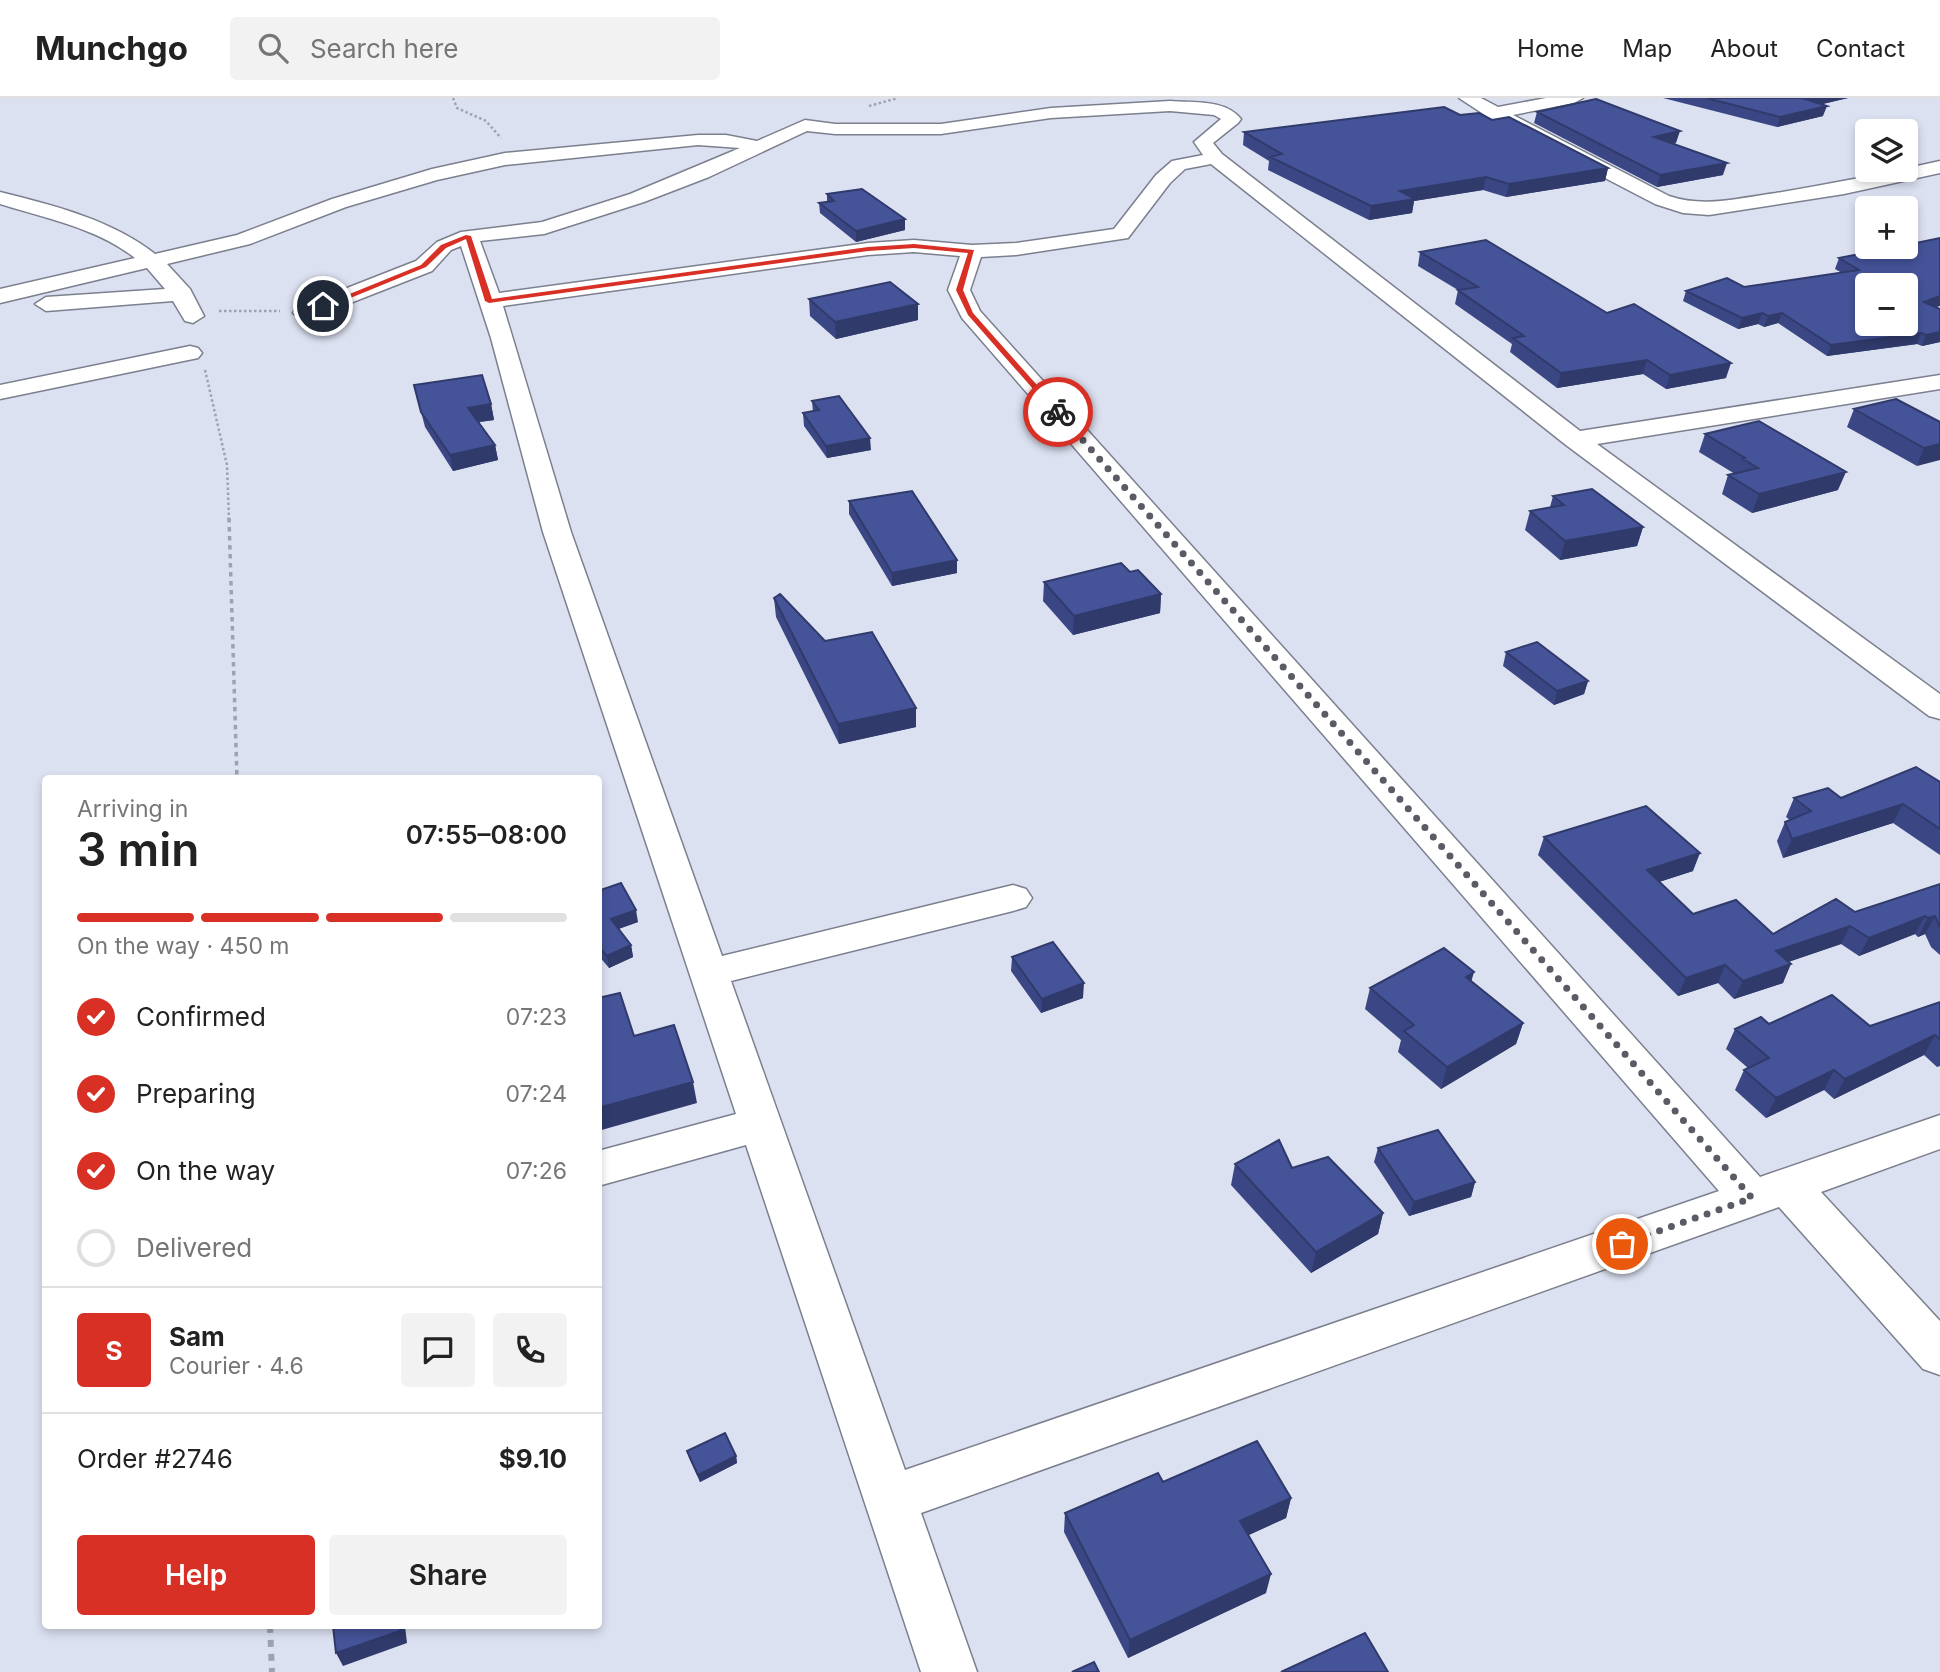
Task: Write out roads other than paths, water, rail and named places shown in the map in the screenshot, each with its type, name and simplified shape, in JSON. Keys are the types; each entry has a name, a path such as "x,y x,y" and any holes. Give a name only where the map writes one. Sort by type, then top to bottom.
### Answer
{"street":[{"path":"1468,98 1682,207 1709,209 1844,188 1940,167"},
{"path":"1494,113 1574,98"},
{"path":"304,313 424,266 444,246 468,236 544,228 664,188 805,125 835,129 941,129 1051,113 1212,104 1232,119 1203,142 1215,158 1575,440 1940,709"},
{"path":"0,296 243,240 339,203 432,175 505,159 698,140 726,140 756,146"},
{"path":"489,301 868,249 914,246 972,251 1016,249 1121,234 1163,179 1179,165 1215,158"},
{"path":"0,198 94,227 155,260 183,294 193,316"},
{"path":"468,236 503,338 557,532 892,1499 949,1672"},
{"path":"972,251 959,290 970,313 1770,1191 1940,1354"},
{"path":"0,307 183,294"},
{"path":"0,392 190,353"},
{"path":"1575,440 1940,382"},
{"path":"1912,388 1940,404"},
{"path":"710,973 1013,898"},
{"path":"602,1168 762,1124"},
{"path":"892,1499 1940,1132"}]}
